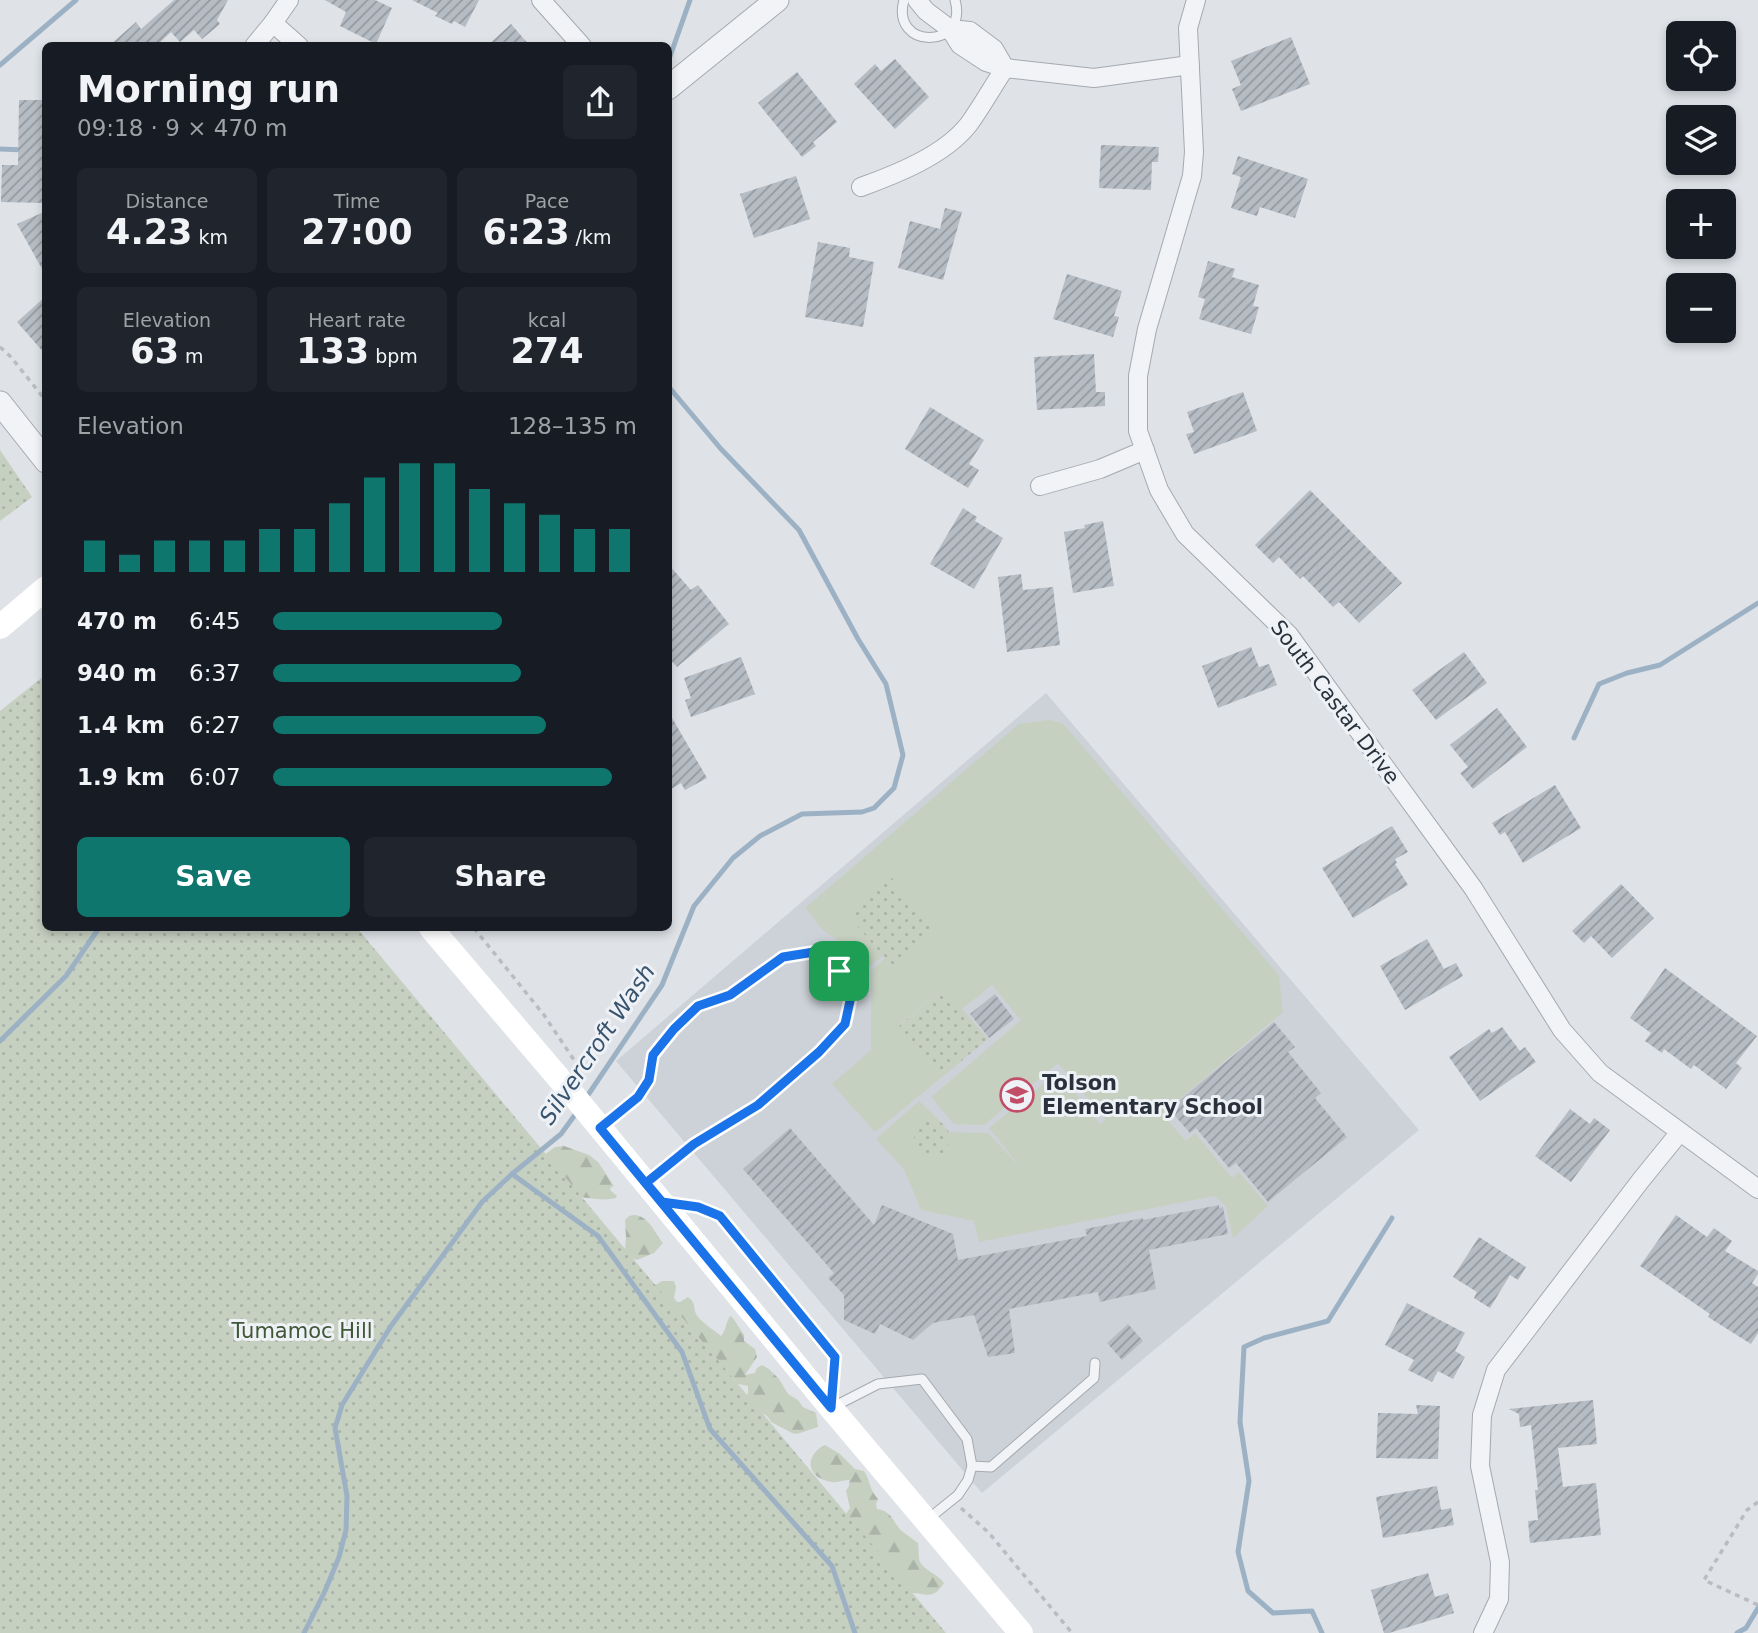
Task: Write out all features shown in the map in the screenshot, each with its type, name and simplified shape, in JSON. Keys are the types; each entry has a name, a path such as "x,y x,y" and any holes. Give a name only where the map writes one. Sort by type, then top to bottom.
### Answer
{"main road":[{"path":"0,627 42,591"},
{"path":"434,931 1021,1633"}],"street":[{"path":"257,42 289,0"},
{"path":"541,0 578,42"},
{"path":"672,85 776,0"},
{"path":"917,0 926,11 950,29 960,45 986,62 1005,68 1094,78 1190,65"},
{"name":"South Castar Drive","path":"1196,0 1188,28 1194,152 1192,176 1147,329 1138,376 1138,431 1159,490 1185,534 1289,635 1472,888 1562,1030 1600,1073 1758,1189"},
{"path":"273,23 294,42"},
{"path":"861,187 936,154 968,126 1005,68"},
{"path":"0,403 42,456"},
{"path":"1040,486 1100,469 1145,450"},
{"path":"1483,1633 1499,1599 1500,1562 1480,1466 1482,1415 1496,1370 1680,1132"}],"lane":[{"path":"904,0 901,8 906,26 912,33 930,38 939,37 950,29 957,16 955,0"},
{"path":"600,1128 638,1097 649,1080 653,1055 674,1029 698,1006 730,995 783,957 814,952 839,971 850,1001 845,1024 819,1052 758,1105 694,1144 646,1183"},
{"path":"662,1202 698,1207 720,1216 835,1357 831,1408"},
{"path":"972,1466 991,1467 1094,1378 1095,1363"},
{"path":"831,1408 878,1384 922,1380 967,1439 972,1466 968,1480 958,1495 926,1521"}],"path":[{"path":"0,347 42,396"},
{"path":"476,931 544,1015 578,1066"},
{"path":"1758,1502 1747,1510 1704,1580 1758,1605"},
{"path":"961,1508 989,1533 1072,1633"}],"shaded area":[{"name":"Tolson Elementary School","path":"1046,693 1419,1130 982,1493 616,1061"}],"green space":[{"path":"0,450 32,497 0,521"},
{"name":"Tumamoc Hill","path":"42,677 42,931 360,931 946,1633 0,1633 0,711"},
{"path":"1048,720 1062,723 1073,735 1279,975 1283,1012 1162,1114 1186,1141 1195,1133 1232,1178 1239,1172 1268,1206 1233,1238 1226,1206 1214,1196 979,1242 974,1221 921,1210 904,1169 876,1139 919,1101 940,1121 929,1121 947,1150 949,1132 988,1133 1021,1168 989,1128 1058,1072 1100,1124 1106,1120 1058,1063 984,1125 954,1124 931,1097 1021,1020 992,985 962,1009 944,988 899,1025 942,1077 875,1132 832,1084 871,1050 871,971 885,958 894,968 848,915 883,956 866,969 857,954 824,931 805,908 1019,724"},
{"path":"892,878 935,932 893,968 848,915"},
{"path":"944,988 988,1039 942,1077 899,1026"},
{"path":"927,1121 940,1121 949,1132 947,1150 940,1157 923,1156 914,1143 915,1130"},
{"path":"564,1146 589,1155 598,1162 614,1186 610,1190 616,1198 567,1196 543,1156 555,1147"},
{"path":"634,1215 644,1218 663,1243 654,1253 637,1260 625,1249 625,1220"},
{"path":"662,1281 674,1281 674,1298 677,1302 688,1297 693,1302 698,1317 721,1336 730,1316 733,1318 744,1335 744,1341 755,1349 757,1357 745,1375 755,1373 762,1365 769,1369 788,1394 803,1407 816,1413 818,1427 792,1433 771,1422 764,1414 752,1412 745,1402 748,1386 738,1384 654,1286"},
{"path":"825,1445 840,1454 855,1469 864,1471 878,1499 877,1509 886,1512 900,1529 918,1543 920,1562 944,1583 936,1592 929,1595 911,1593 844,1517 850,1508 846,1491 849,1480 824,1480 813,1472 811,1466 813,1455"}],"building":[{"path":"174,0 228,0 217,20 220,24 202,39 194,30 180,42 171,32 160,42 114,42 136,22 141,29"},
{"path":"325,0 375,0 392,8 377,42 340,26 346,12"},
{"path":"412,0 479,0 465,27 435,16 438,13"},
{"path":"511,24 527,42 491,42"},
{"path":"1291,37 1310,84 1241,111 1232,89 1241,85 1231,61"},
{"path":"895,59 929,97 895,129 854,84 875,64 881,71"},
{"path":"797,72 837,122 813,142 816,146 802,157 758,103"},
{"path":"19,100 42,100 42,203 1,202 2,165 18,165"},
{"path":"1101,145 1159,147 1158,162 1152,162 1151,190 1099,188"},
{"path":"1238,156 1308,179 1295,218 1260,207 1257,216 1231,208 1241,177 1232,174"},
{"path":"796,176 810,219 754,238 740,194"},
{"path":"945,208 962,212 943,280 898,268 910,221 940,229"},
{"path":"42,213 42,269 17,224"},
{"path":"818,242 850,248 849,257 874,262 863,327 805,317"},
{"path":"1208,261 1235,269 1232,277 1259,285 1253,306 1259,307 1251,334 1199,319 1205,299 1198,297"},
{"path":"1067,274 1122,291 1114,316 1119,317 1113,337 1053,319"},
{"path":"42,300 42,350 17,322"},
{"path":"1094,354 1096,392 1105,392 1105,406 1037,410 1034,357"},
{"path":"1243,392 1257,431 1194,454 1186,434 1194,432 1187,412"},
{"path":"930,407 984,440 969,464 979,470 968,488 905,449"},
{"path":"1310,490 1402,583 1359,623 1339,602 1333,607 1303,576 1300,579 1279,557 1273,563 1255,545"},
{"path":"963,508 977,517 975,521 1003,538 974,589 930,564"},
{"path":"1103,521 1114,586 1073,593 1064,532"},
{"path":"672,569 691,590 698,585 729,624 677,667 672,661"},
{"path":"1021,574 1023,590 1053,587 1060,645 1007,652 998,577"},
{"path":"1251,647 1259,667 1269,664 1277,685 1218,708 1202,666"},
{"path":"1464,652 1487,683 1436,720 1412,690"},
{"path":"741,657 755,694 691,717 685,700 691,698 684,678"},
{"path":"1497,708 1527,747 1473,789 1460,773 1468,767 1450,745"},
{"path":"672,718 707,778 685,790 681,783 672,789"},
{"path":"1555,785 1581,828 1523,863 1505,832 1500,835 1492,823"},
{"path":"1392,826 1408,852 1395,859 1395,864 1408,885 1353,918 1322,868"},
{"path":"1621,884 1654,918 1612,958 1591,936 1584,943 1572,931"},
{"path":"1427,939 1444,969 1456,963 1463,976 1405,1010 1380,966"},
{"path":"1665,968 1757,1036 1736,1063 1742,1068 1726,1089 1694,1065 1691,1069 1664,1049 1662,1053 1645,1041 1651,1033 1630,1018"},
{"path":"995,994 1014,1019 989,1038 970,1014"},
{"path":"1274,1022 1295,1047 1288,1052 1321,1093 1315,1098 1347,1137 1268,1202 1236,1163 1229,1168 1196,1128 1190,1133 1169,1109"},
{"path":"1502,1027 1520,1051 1525,1047 1536,1062 1480,1101 1449,1057 1489,1029 1492,1033"},
{"path":"1570,1109 1590,1124 1594,1118 1610,1130 1571,1182 1535,1156"},
{"path":"790,1128 874,1225 882,1205 953,1234 958,1260 1087,1236 1085,1229 1219,1205 1219,1208 1223,1207 1228,1234 1149,1250 1156,1289 1100,1302 1098,1292 1009,1309 1015,1353 988,1357 974,1315 933,1323 913,1340 880,1324 875,1334 844,1320 844,1295 828,1278 834,1273 743,1169"},
{"path":"1676,1215 1707,1237 1714,1228 1732,1241 1725,1251 1758,1271 1752,1283 1758,1287 1758,1333 1751,1344 1708,1317 1710,1314 1640,1266"},
{"path":"1479,1237 1526,1267 1518,1280 1510,1275 1490,1308 1474,1298 1477,1292 1453,1277"},
{"path":"1407,1303 1465,1333 1455,1351 1465,1357 1453,1379 1438,1371 1432,1382 1408,1370 1414,1360 1385,1345"},
{"path":"1128,1324 1143,1341 1122,1360 1107,1343"},
{"path":"1593,1400 1597,1444 1558,1448 1563,1487 1596,1483 1601,1535 1530,1543 1528,1521 1538,1520 1535,1490 1538,1490 1531,1425 1520,1427 1519,1414 1509,1409"},
{"path":"1416,1405 1440,1406 1438,1459 1376,1458 1378,1413 1418,1414"},
{"path":"1437,1486 1441,1510 1451,1508 1454,1525 1383,1538 1376,1497"},
{"path":"1428,1573 1435,1597 1448,1593 1454,1613 1384,1633 1371,1590"}],"waterway":[{"path":"0,65 76,0"},
{"name":"Silvercroft Wash","path":"672,51 690,0"},
{"path":"0,149 25,150"},
{"name":"Silvercroft Wash","path":"586,1098 662,985 694,906 733,858 760,836 802,814 862,812 874,808 894,788 903,755 886,684 858,639 799,530 721,449 672,391"},
{"path":"1574,738 1599,684 1627,673 1660,665 1758,603"},
{"path":"0,1041 66,976 97,931"},
{"name":"Silvercroft Wash","path":"304,1633 339,1557 346,1530 347,1496 335,1428 342,1405 391,1326 482,1202 561,1134 577,1112"},
{"path":"512,1174 598,1236 682,1352 710,1429 832,1566 855,1633"},
{"path":"1322,1633 1312,1611 1273,1613 1248,1591 1238,1552 1249,1481 1240,1422 1244,1347 1264,1338 1328,1321 1392,1218"},
{"path":"1737,1633 1746,1628 1758,1608"}],"place":[{"name":"Tolson Elementary School","path":"1017,1095"}],"route":[{"path":"814,952 839,971 850,1001 845,1024 819,1052 758,1105 694,1144 646,1183 662,1202 698,1207 720,1216 835,1357 831,1408 600,1128 638,1097 649,1080 653,1055 674,1029 698,1006 730,995 783,957 814,952"}]}
